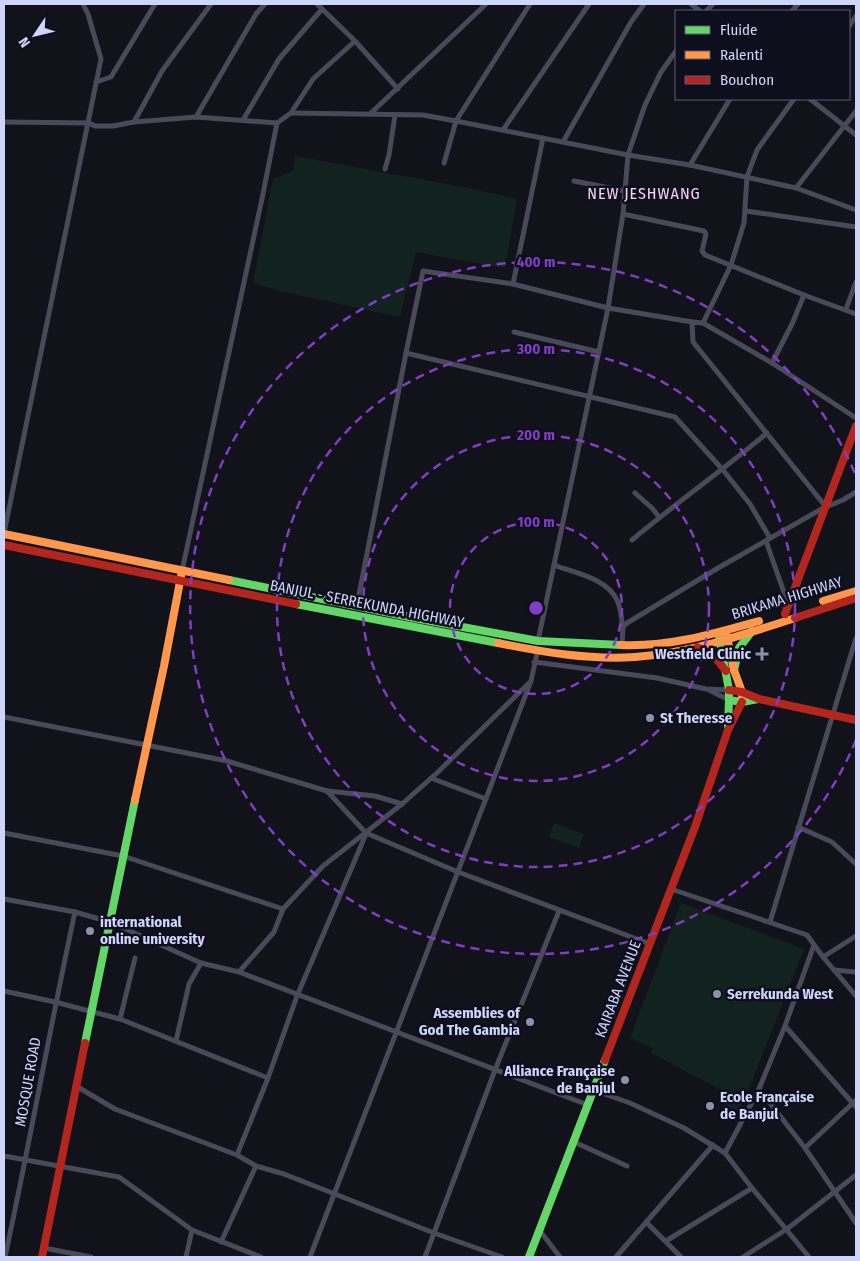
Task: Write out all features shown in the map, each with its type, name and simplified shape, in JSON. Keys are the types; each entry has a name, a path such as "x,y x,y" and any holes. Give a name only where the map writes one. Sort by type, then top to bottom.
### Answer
{"main road":[{"path":"785,614 856,426"},
{"name":"BANJUL - SERREKUNDA HIGHWAY","path":"4,533 182,571 538,641 644,646 723,636"},
{"name":"BANJUL - SERREKUNDA HIGHWAY","path":"4,545 180,582 537,651 587,657 634,656 666,653 696,646 723,636"},
{"path":"42,1257 62,1167 76,1086 164,666 182,571"},
{"name":"BRIKAMA HIGHWAY","path":"723,636 856,590"},
{"name":"BRIKAMA HIGHWAY","path":"723,636 752,630 856,598"},
{"path":"734,670 739,648 752,630"},
{"name":"KAIRABA AVENUE","path":"529,1257 695,827 728,730 742,702 742,692 723,636"},
{"name":"KAIRABA AVENUE","path":"723,636 729,690 728,730"},
{"path":"696,646 716,655 726,671"},
{"path":"729,690 742,692 759,699 856,720"},
{"path":"729,700 742,702 759,699"}],"street":[{"path":"4,533 89,123 100,59 88,14 83,4"},
{"path":"96,82 111,77 155,4"},
{"path":"134,122 162,71 211,4"},
{"path":"196,117 256,14 265,4"},
{"path":"317,4 355,41 398,89"},
{"path":"369,114 398,89 486,4"},
{"path":"444,163 456,120 530,4"},
{"path":"503,130 589,4"},
{"path":"563,142 631,22 644,4"},
{"path":"243,120 279,59 322,9"},
{"path":"4,122 89,123 95,126 113,126 134,122 196,117 277,122 291,113 313,79 355,41"},
{"path":"310,1257 398,1032 531,681 608,308 623,214 628,155 645,105 661,72 675,52"},
{"path":"690,165 729,100"},
{"path":"703,323 731,265 746,211 747,177 757,150 793,100"},
{"path":"811,100 856,135"},
{"path":"796,188 856,111"},
{"path":"291,113 423,116 456,120 628,155 690,165 796,188 856,210"},
{"path":"385,169 395,115"},
{"path":"182,571 277,122"},
{"path":"513,284 543,138"},
{"path":"574,181 625,191"},
{"path":"746,211 856,227"},
{"path":"623,214 704,231 706,234 703,253 804,295 856,314"},
{"path":"357,606 406,353 424,271 513,284 608,308 703,323 772,363 856,418"},
{"path":"846,309 856,282"},
{"path":"772,363 804,295"},
{"path":"692,322 693,342 826,507"},
{"path":"514,332 599,352"},
{"path":"406,353 674,417 723,470 750,504 768,539 788,604"},
{"path":"632,540 659,517 723,470 767,433"},
{"path":"623,627 768,539 856,492"},
{"path":"635,493 659,517"},
{"path":"554,565 603,583 612,591 618,601 623,627 622,646"},
{"path":"770,922 834,716 856,638"},
{"path":"534,662 657,678 706,689 729,690"},
{"path":"238,972 274,932 284,909 323,866 402,804 531,681"},
{"path":"706,689 729,700"},
{"path":"4,717 227,761 327,791 375,796 402,804"},
{"path":"431,778 486,799"},
{"path":"327,791 366,833 458,872 650,944"},
{"path":"798,827 832,842 856,864"},
{"path":"4,833 123,856 284,909"},
{"path":"237,1155 268,1078 297,996 366,833"},
{"path":"671,889 807,935 856,996"},
{"path":"4,899 75,912 110,922 200,963 238,972 588,1105"},
{"path":"425,1257 495,1070 559,911"},
{"name":"MOSQUE ROAD","path":"5,1257 6,1239 26,1161 55,1002 75,912"},
{"path":"823,957 856,936"},
{"path":"725,1153 760,1089 814,945"},
{"path":"120,1020 135,958"},
{"path":"176,1041 189,984 200,963"},
{"path":"834,970 856,972"},
{"path":"4,991 55,1002 120,1020 268,1078"},
{"path":"785,1026 855,1103 805,1148"},
{"path":"76,1086 115,1109 237,1155 256,1166 284,1174 434,1233 502,1257"},
{"path":"760,1089 805,1148 856,1223"},
{"path":"593,1090 630,1103 684,1128 725,1153 809,1257"},
{"path":"574,1142 627,1166"},
{"path":"616,1257 713,1145"},
{"path":"4,1156 119,1177 192,1230 221,1242 245,1255 261,1257"},
{"path":"221,1242 256,1166"},
{"path":"743,1257 787,1229 834,1190 856,1175"},
{"path":"666,1241 752,1188"},
{"path":"646,1222 680,1257"},
{"path":"186,1257 192,1230"},
{"path":"540,1231 560,1257"},
{"path":"44,1248 91,1257"}],"green space":[{"path":"295,156 463,187 517,199 505,268 416,252 400,317 280,291 253,283 273,179 293,171"},
{"path":"554,823 584,834 579,848 549,837"},
{"name":"Serrekunda West","path":"681,903 804,949 744,1102 651,1053 653,1048 630,1038"},
{"path":"724,1093 742,1103 737,1114 719,1103"}],"traffic: fast":[{"path":"229,580 538,641 621,645"},
{"path":"296,604 498,643"},
{"path":"734,670 739,648 752,631"},
{"path":"719,636 729,690 729,700 742,702 758,699"},
{"path":"728,726 729,700"},
{"path":"85,1043 135,800"},
{"path":"529,1257 605,1060"}],"traffic: slow":[{"path":"4,534 229,580"},
{"path":"135,800 182,571"},
{"path":"823,601 856,591"},
{"path":"498,643 583,656 635,657 676,652 736,637 795,618"},
{"path":"621,645 674,642 759,621"},
{"path":"726,632 742,697"}],"traffic: jam":[{"path":"785,614 856,426"},
{"path":"4,545 296,604"},
{"path":"795,618 856,598"},
{"path":"697,647 714,656 726,671"},
{"path":"729,690 742,692 759,699 856,720"},
{"path":"605,1060 695,827 728,730 742,702"},
{"path":"42,1257 85,1043"}],"place":[{"name":"Westfield Clinic","path":"762,654"},
{"name":"St Theresse","path":"650,718"},
{"name":"international online university","path":"90,931"},
{"name":"Serrekunda West","path":"717,994"},
{"name":"Assemblies of God The Gambia","path":"530,1022"},
{"name":"Alliance Française de Banjul","path":"625,1080"},
{"name":"Ecole Française de Banjul","path":"710,1106"}],"district":[{"name":"NEW JESHWANG","path":"644,193"}]}
